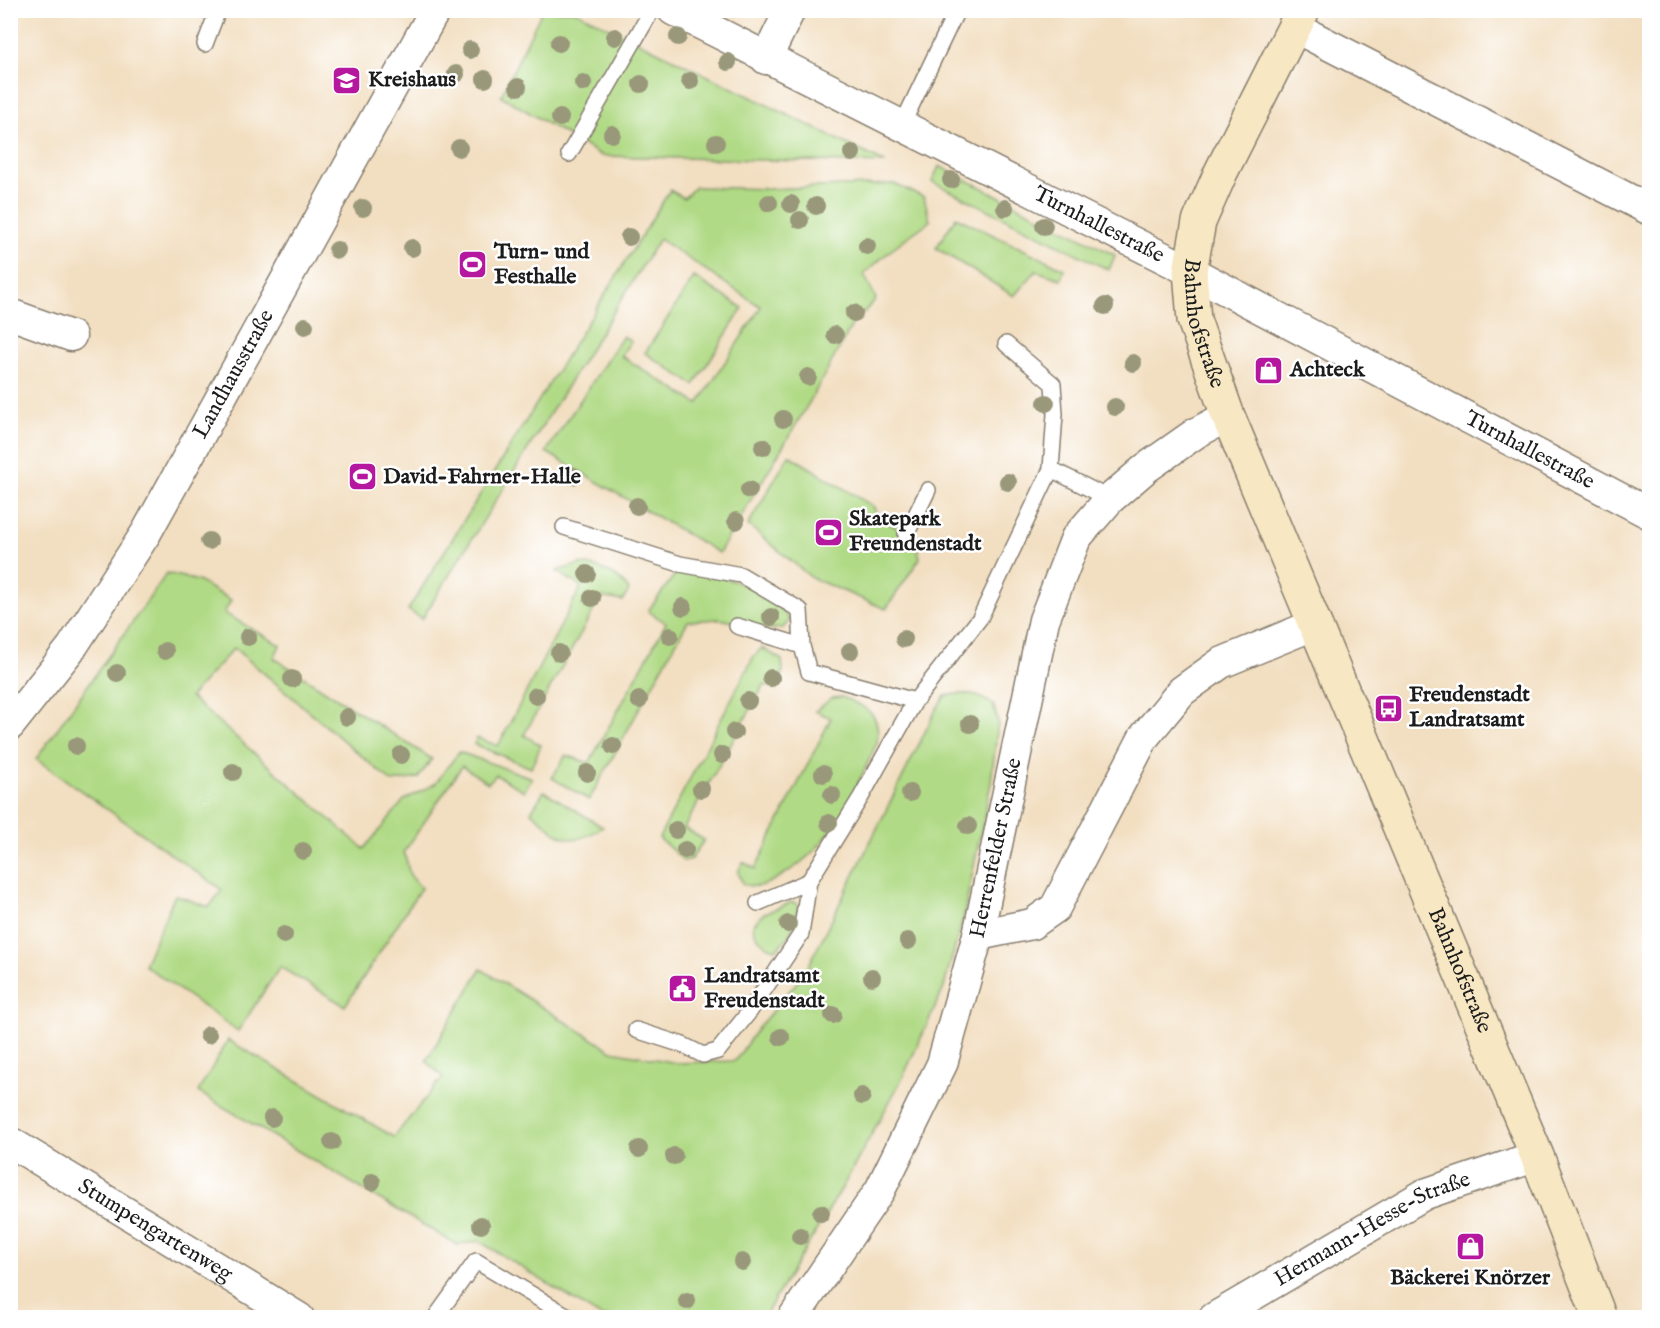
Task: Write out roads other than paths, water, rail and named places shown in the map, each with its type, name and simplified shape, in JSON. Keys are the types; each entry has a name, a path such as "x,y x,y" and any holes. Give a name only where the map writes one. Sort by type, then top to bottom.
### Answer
{"street":[{"name":"Landhausstraße","path":"10,725 72,647 146,532 435,10"},
{"name":"Turnhallestraße","path":"673,10 766,59 1190,271 1650,514"},
{"path":"766,59 790,10"},
{"name":"Bahnhofstraße","path":"1600,1317 1537,1156 1228,416 1194,320 1190,271 1199,222 1299,19 1650,210"},
{"path":"10,314 71,336"},
{"name":"Herrenfelder Straße","path":"793,1317 880,1190 942,1064 978,935 1044,620 1076,538 1110,499 1146,468 1196,433 1228,416"},
{"path":"978,935 1032,924 1055,908 1144,737 1182,691 1221,663 1316,624"},
{"name":"Stumpengartenweg","path":"10,1142 299,1317"},
{"name":"Hermann-Hesse-Straße","path":"1214,1317 1425,1194 1537,1156"}],"lane":[{"path":"205,44 218,10"},
{"path":"569,154 652,10"},
{"path":"902,125 957,10"},
{"path":"636,1030 683,1045 703,1055 718,1051 750,1011 801,934 809,881 861,797 915,701 980,618 1051,469 1055,414 1053,384 1006,344"},
{"path":"1051,469 1110,499"},
{"path":"906,535 928,490"},
{"path":"564,527 661,558 741,575 800,610 801,646 809,672 915,701"},
{"path":"737,626 801,646"},
{"path":"758,903 809,881"},
{"path":"435,1317 476,1261 571,1317"}],"place":[{"name":"Kreishaus","path":"347,80"},
{"name":"Turn- und Festhalle","path":"473,265"},
{"name":"Achteck","path":"1269,370"},
{"name":"David-Fahrner-Halle","path":"362,477"},
{"name":"Skatepark Freundenstadt","path":"828,532"},
{"name":"Freudenstadt Landratsamt","path":"1388,708"},
{"name":"Landratsamt Freudenstadt","path":"683,989"},
{"name":"Bäckerei Knörzer","path":"1470,1246"}]}
